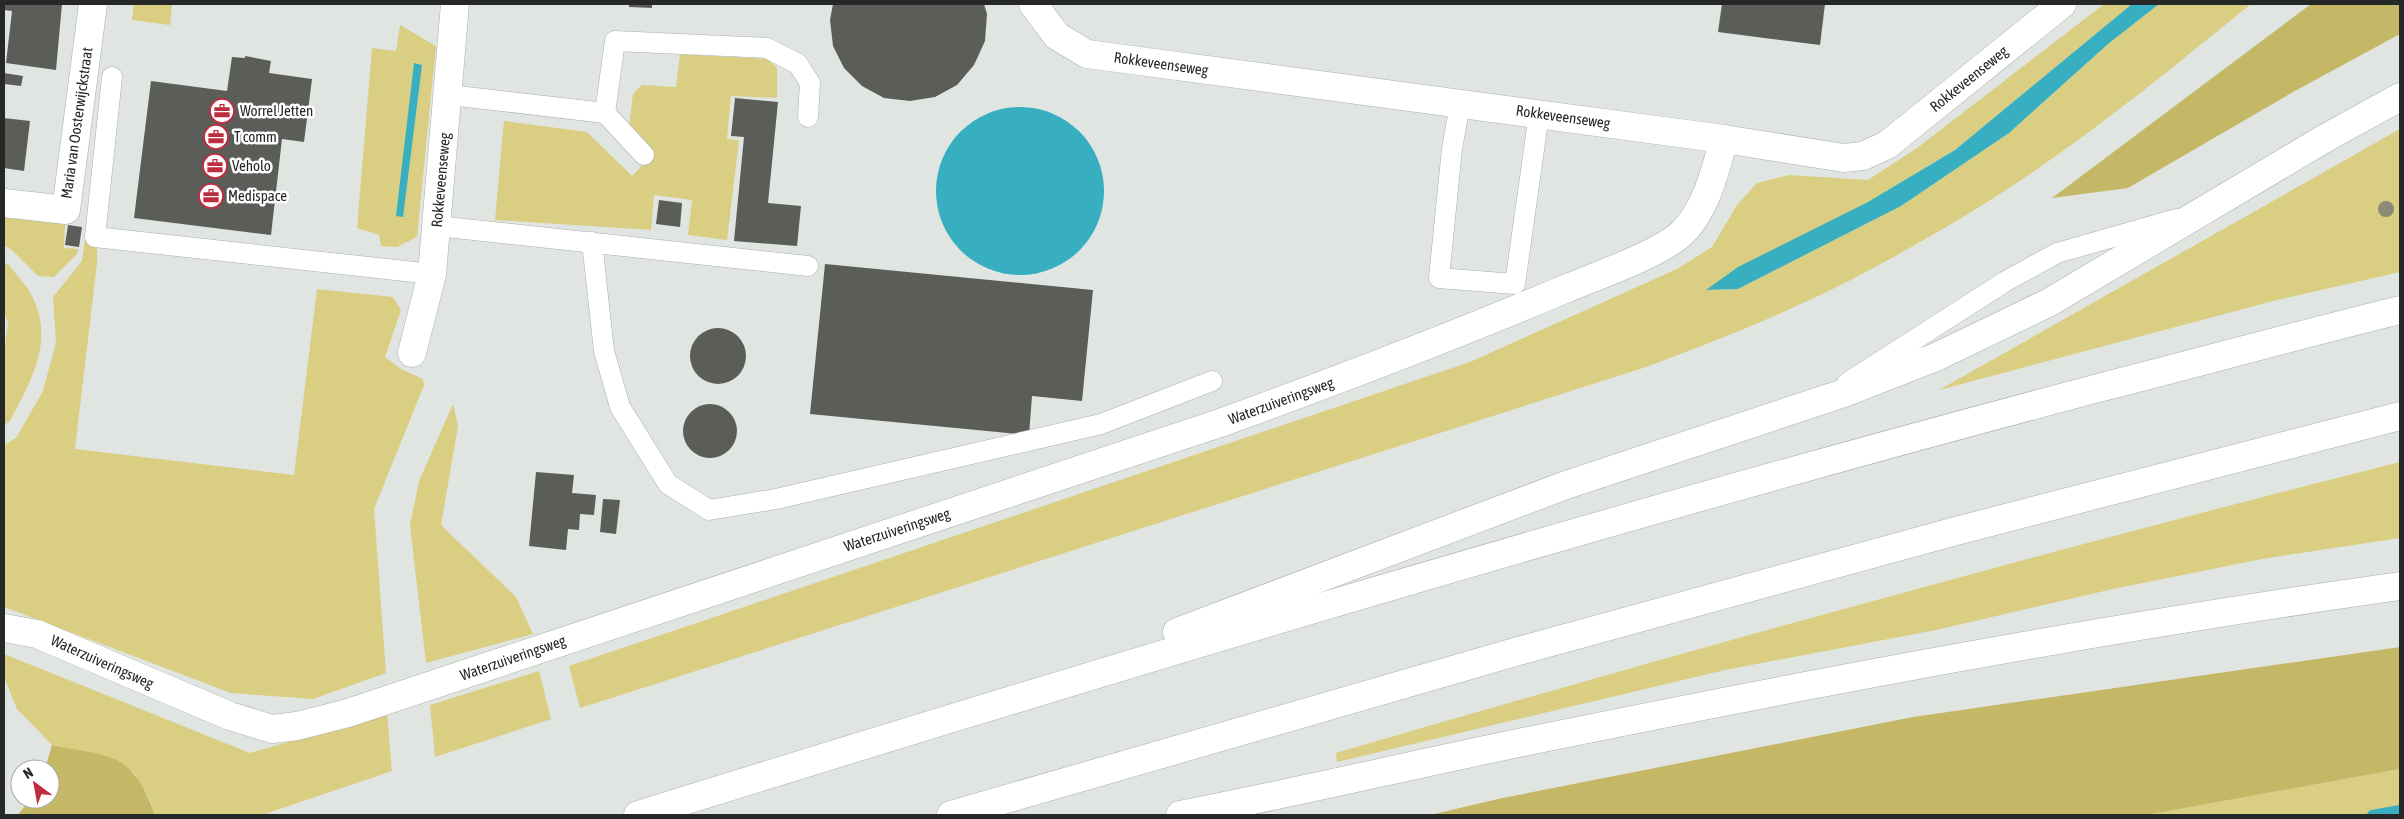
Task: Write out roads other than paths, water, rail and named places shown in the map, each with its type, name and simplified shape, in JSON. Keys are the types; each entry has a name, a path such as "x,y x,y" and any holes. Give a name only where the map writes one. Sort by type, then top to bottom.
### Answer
{"main road":[{"name":"Maria van Oosterwijckstraat","path":"4,203 66,210 93,4"},
{"name":"Rokkeveenseweg","path":"412,353 432,274 449,95 455,4"},
{"name":"Rokkeveenseweg","path":"1032,4 1057,36 1088,54 1724,139 1844,158 1871,154 1887,145 2062,4"},
{"path":"944,720 1566,485 1815,402 1936,356 2030,312 2205,211 2322,140 2400,97"},
{"name":"Waterzuiveringsweg","path":"4,628 37,634 230,716 272,729 297,726 348,713 1220,423 1441,340 1617,267 1670,242 1688,226 1709,187 1724,139"},
{"path":"638,815 1338,601 1676,504 2005,413 2400,310"},
{"path":"951,815 1532,647 1956,530 2400,416"},
{"path":"1180,815 1536,740 1860,675 2231,611 2400,586"}],"lane":[{"path":"605,113 615,41 767,48 798,64 810,83 808,117"},
{"path":"112,77 95,237 432,274"},
{"path":"449,95 605,113 644,155"},
{"path":"1460,104 1452,148 1439,278 1515,284 1539,114"},
{"path":"1815,402 2006,281 2058,252 2205,211"},
{"path":"437,226 808,266"},
{"path":"592,242 604,351 620,407 668,484 709,510 776,499 1101,424 1212,381"}],"water":[{"path":"2132,4 2159,4 2108,44 2009,133 1901,206 1738,289 1706,290 1738,267 1868,202 1955,150"},
{"path":"414,63 422,65 403,217 396,216"},
{"path":"1012,107 1028,107 1060,117 1085,138 1098,159 1104,191 1098,223 1090,238 1073,256 1052,269 1028,275 1012,275 988,269 973,261 950,238 942,223 936,199 936,183 942,159 950,144 973,121 988,113"}],"waterway":[{"path":"2372,815 2400,810"}],"place":[{"name":"Worrel Jetten","path":"222,111"},
{"name":"T comm","path":"216,137"},
{"name":"Veholo","path":"215,166"},
{"name":"Medispace","path":"211,196"}]}
